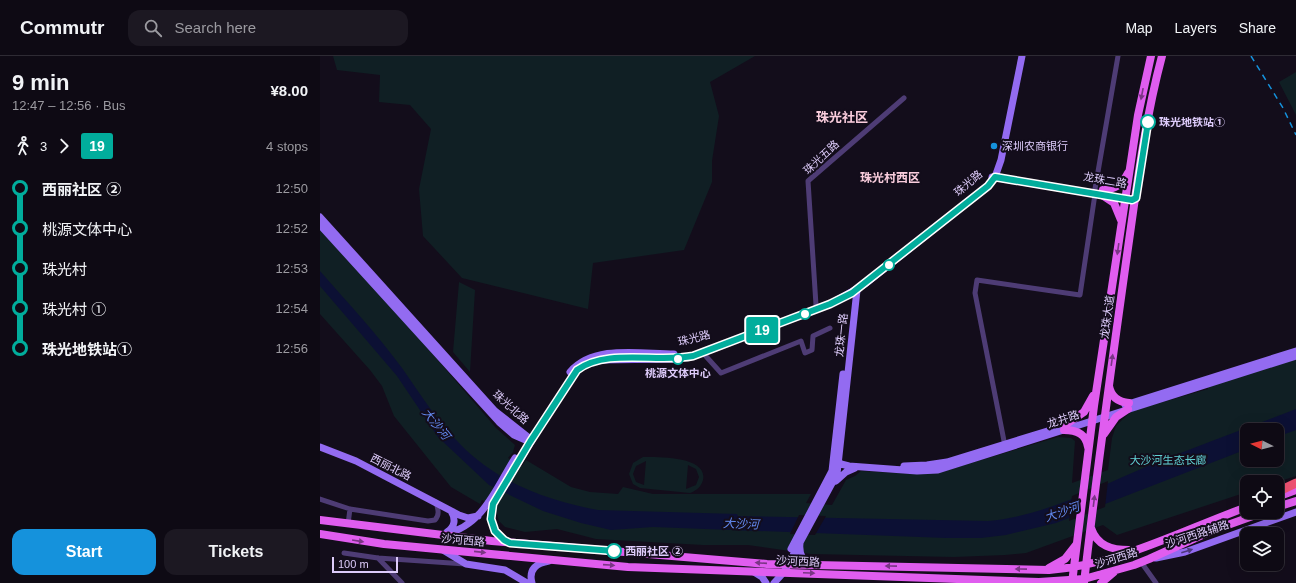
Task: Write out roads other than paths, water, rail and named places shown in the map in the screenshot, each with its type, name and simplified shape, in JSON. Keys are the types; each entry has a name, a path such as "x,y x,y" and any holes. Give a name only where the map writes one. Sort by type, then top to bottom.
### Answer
{"highway":[{"path":"1284,489 1296,483"}],"main road":[{"name":"龙珠大道","path":"1072,582 1098,380 1141,97 1150,56"},
{"name":"龙珠大道","path":"1084,581 1104,415 1136,198 1152,99 1162,56"},
{"path":"1099,192 1117,187 1130,169"},
{"path":"1099,192 1114,203 1118,210 1121,226"},
{"path":"1065,428 1088,407 1098,380"},
{"path":"1101,440 1112,421 1129,406 1113,396 1109,382"},
{"path":"1065,428 1080,433 1086,439 1088,450"},
{"path":"1284,494 1296,490"},
{"path":"1284,505 1296,501"},
{"name":"沙河西路","path":"320,534 370,543 441,548 628,567 748,570 783,569 811,564 1042,570 1074,568 1086,565 1135,550 1240,510"},
{"name":"沙河西路","path":"320,520 510,543 783,569 1043,582 1072,582 1084,581 1145,561 1212,531 1245,519"},
{"path":"1090,528 1094,537 1105,546 1119,550 1135,550"},
{"path":"1042,570 1056,565 1065,559 1074,548 1078,540"},
{"path":"1100,583 1122,568"}],"street":[{"name":"珠光路","path":"528,440 572,376 584,366 598,360 673,359 703,353 830,304 854,290 988,186 995,176 1022,56"},
{"path":"1005,447 975,293 977,280 1080,295 1099,192 1118,56"},
{"name":"珠光五路","path":"816,305 808,181 904,98"},
{"name":"龙珠二路","path":"995,176 1126,197 1133,196 1136,198"},
{"name":"珠光北路","path":"320,217 495,411 528,440"},
{"name":"珠光北路","path":"320,225 492,414 507,429 528,440"},
{"name":"珠光路","path":"440,534 465,527 491,502 566,377 574,367 584,359 607,354 674,354 696,351 854,290"},
{"name":"龙珠一路","path":"783,569 801,542 833,484 838,459 854,290"},
{"path":"703,353 721,373 801,341 805,353 812,350 813,336 830,328"},
{"name":"龙井路","path":"838,459 845,466 917,471 938,470 1296,350"},
{"name":"龙井路","path":"1129,406 1296,356"},
{"name":"西丽北路","path":"320,447 356,461 464,517 478,516"},
{"name":"龙井路","path":"838,459 851,462 910,466 927,465 948,462 1005,447"},
{"name":"龙珠一路","path":"783,569 828,482 838,459"},
{"path":"833,484 846,472 860,467"},
{"path":"320,499 350,509 432,522 438,516 436,502"},
{"name":"珠光路","path":"491,502 491,519 495,531 504,540 510,543"},
{"path":"348,524 350,509"},
{"path":"440,534 451,529 454,522 454,516 451,510"},
{"name":"沙河西路辅路","path":"1145,561 1185,552 1296,512"},
{"path":"801,542 801,555 806,562 811,564"},
{"path":"441,548 466,564"},
{"path":"344,553 378,558 466,564 505,570 527,583"},
{"path":"378,558 402,583"},
{"path":"532,583 531,574 534,567 540,563 556,560"},
{"path":"1145,561 1156,583"},
{"path":"774,583 783,569"},
{"path":"748,570 762,577 766,583"}],"water":[{"name":"大沙河","path":"320,271 383,343 445,427 475,458 491,470 524,488 561,501 598,510 737,514 738,516 988,521 1029,513 1070,500 1148,466 1240,431 1240,452 1056,523 1006,535 981,538 946,538 653,527 611,530 581,523 543,511 489,485 438,437 397,376 320,286"},
{"path":"1296,409 1296,430 1284,434 1284,423 1260,423"}],"railway":[{"path":"1251,56 1283,108 1296,135"}],"place":[{"name":"珠光地铁站①","path":"1148,122"},
{"name":"深圳农商银行","path":"994,146"},
{"name":"桃源文体中心","path":"678,359"},
{"name":"西丽社区 ②","path":"614,551"}],"district":[{"name":"珠光社区","path":"842,117"},
{"name":"珠光村西区","path":"890,178"}],"park label":[{"name":"大沙河生态长廊","path":"1168,460"}]}
